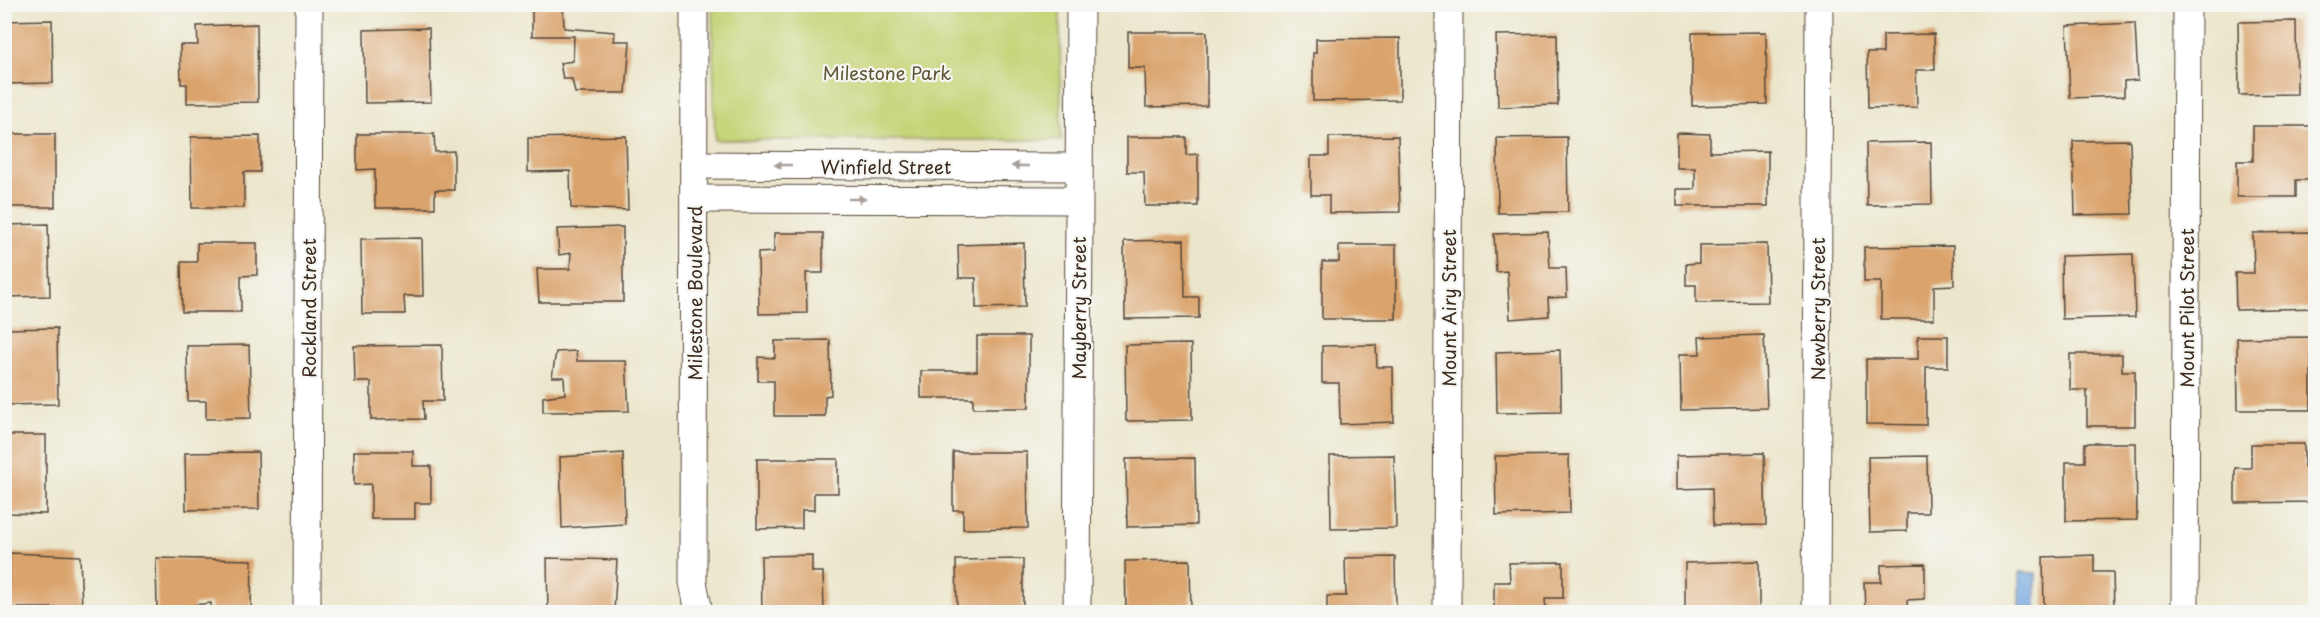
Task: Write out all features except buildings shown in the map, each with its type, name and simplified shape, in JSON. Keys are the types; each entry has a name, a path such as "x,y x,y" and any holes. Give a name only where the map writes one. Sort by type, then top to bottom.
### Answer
{"street":[{"name":"Rockland Street","path":"307,612 309,4"},
{"name":"Milestone Boulevard","path":"694,4 693,582 699,612"},
{"name":"Mayberry Street","path":"1077,612 1080,4"},
{"name":"Mount Airy Street","path":"1447,612 1449,4"},
{"name":"Newberry Street","path":"1816,612 1818,4"},
{"name":"Mount Pilot Street","path":"2185,612 2187,4"},
{"name":"Winfield Street","path":"694,165 1078,167"},
{"name":"Winfield Street","path":"694,199 1078,200"},
{"name":"Milestone Boulevard","path":"686,612 693,582"}],"green space":[{"name":"Milestone Park","path":"712,5 1060,5 1061,140 715,140"}],"water":[{"path":"2019,572 2036,573 2036,608 2019,608"}]}
